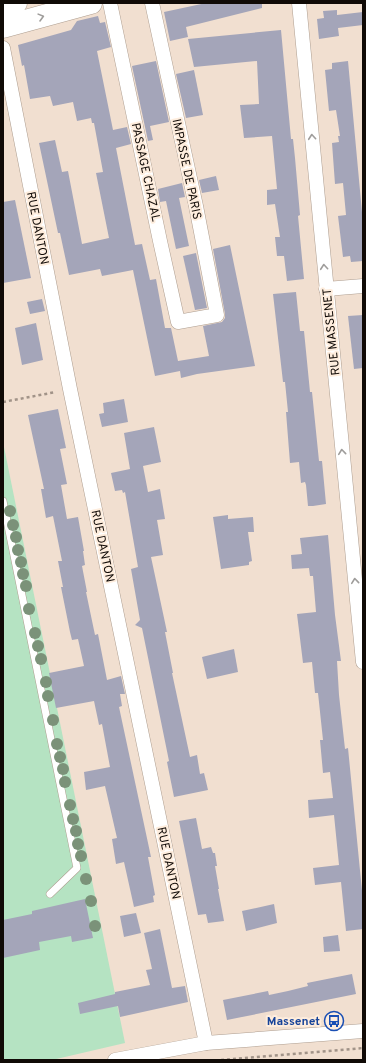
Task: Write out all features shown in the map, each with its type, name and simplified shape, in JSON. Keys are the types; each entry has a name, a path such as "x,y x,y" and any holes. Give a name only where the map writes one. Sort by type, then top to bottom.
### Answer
{"main road":[{"path":"3,6 16,3"},
{"path":"3,27 91,3"}],"street":[{"name":"PASSAGE CHAZAL","path":"110,3 178,322 198,318"},
{"name":"IMPASSE DE PARIS","path":"152,3 196,206 217,315 198,318"},
{"name":"RUE MASSENET","path":"300,3 326,289 361,618 363,662"},
{"name":"RUE DANTON","path":"3,48 70,389 206,1043"},
{"path":"326,289 363,286"},
{"path":"115,1060 206,1043 363,1031"}],"lane":[{"path":"3,502 77,868 50,894"}],"path":[{"path":"3,402 70,389"},
{"path":"221,1060 363,1048"}],"green space":[{"path":"3,442 125,1043 52,1060 3,1060"}],"building":[{"path":"206,3 262,3 262,8 186,27 188,37 170,41 164,12"},
{"path":"337,10 337,15 363,12 363,25 338,28 339,36 319,39 317,19 324,18 323,11"},
{"path":"98,16 100,23 105,22 111,47 97,51 113,130 127,127 131,144 116,148 135,245 142,244 150,280 156,279 165,328 171,328 178,361 209,356 203,326 222,322 225,318 213,249 230,245 255,366 197,374 181,378 180,371 155,376 133,270 102,276 100,269 69,275 60,233 58,233 39,143 55,140 62,172 68,171 82,244 109,238 96,173 103,172 94,123 92,123 91,118 77,121 73,102 53,106 50,96 30,99 24,65 22,66 18,45 71,30 77,21"},
{"path":"281,30 291,139 293,139 295,158 300,215 298,216 304,279 287,281 284,256 277,256 275,237 280,237 275,204 267,205 267,190 277,189 272,136 244,138 240,105 259,104 257,61 194,67 188,39"},
{"path":"156,61 169,122 150,126 153,140 148,141 132,66"},
{"path":"348,61 363,223 363,261 351,262 350,256 343,257 338,216 346,215 343,183 335,184 332,143 339,142 338,136 340,136 336,110 329,111 325,70 332,69 332,63"},
{"path":"194,70 203,115 186,118 176,74"},
{"path":"216,176 219,190 202,193 199,180"},
{"path":"182,183 185,197 179,198 189,246 176,249 166,201 160,202 158,189"},
{"path":"15,200 31,278 3,283 3,202"},
{"path":"196,253 207,308 195,310 183,256"},
{"path":"296,292 300,331 304,331 310,392 312,392 319,461 322,461 326,504 313,506 308,506 306,485 305,482 301,483 299,462 290,463 285,382 283,382 273,294"},
{"path":"42,299 45,311 30,314 27,302"},
{"path":"363,315 363,368 354,369 348,316"},
{"path":"36,323 43,360 22,365 15,328"},
{"path":"124,399 128,422 102,427 99,414 104,413 103,403"},
{"path":"58,409 66,448 60,449 67,484 61,485 67,519 78,517 84,551 85,565 82,566 86,592 95,635 98,634 107,680 121,676 125,694 120,694 122,706 119,707 151,857 148,857 155,895 153,896 154,902 134,907 124,862 116,864 112,839 117,838 105,786 86,790 84,772 110,767 102,724 99,725 94,701 56,708 49,673 84,666 78,639 72,640 70,632 61,587 63,587 58,561 62,561 53,516 46,518 41,489 44,489 28,415"},
{"path":"154,427 161,462 143,466 148,492 160,489 165,519 157,520 163,555 151,557 167,632 165,632 172,673 190,757 197,755 200,774 204,773 208,790 174,797 167,762 169,761 142,628 135,625 140,620 131,569 138,567 125,492 123,493 122,490 115,491 111,473 130,469 124,433"},
{"path":"228,515 228,519 253,517 254,532 248,532 252,561 249,562 249,565 221,569 213,517"},
{"path":"328,535 335,615 341,661 337,661 339,695 345,749 348,748 363,901 363,929 346,931 341,882 315,885 313,868 339,865 334,815 309,818 308,800 333,798 330,772 323,773 320,740 323,740 318,693 315,693 312,662 303,663 297,614 316,612 313,576 310,576 309,568 292,569 291,555 302,554 300,538"},
{"path":"234,649 238,672 207,679 202,657"},
{"path":"196,818 202,849 211,847 213,853 215,853 218,889 224,921 208,923 206,914 198,915 179,821"},
{"path":"85,899 93,938 72,942 71,936 39,942 40,950 3,958 3,920 32,914 32,911"},
{"path":"274,904 277,923 246,931 242,911"},
{"path":"136,913 141,933 124,937 120,916"},
{"path":"160,929 172,988 185,986 188,1002 120,1017 118,1006 80,1014 78,1003 115,994 115,992 150,985 146,970 152,969 144,933"},
{"path":"338,935 340,951 324,952 323,937"},
{"path":"352,974 356,994 227,1020 223,1000 268,991 269,995 308,986 307,983"}],"place":[{"name":"Massenet","path":"334,1021"}]}
